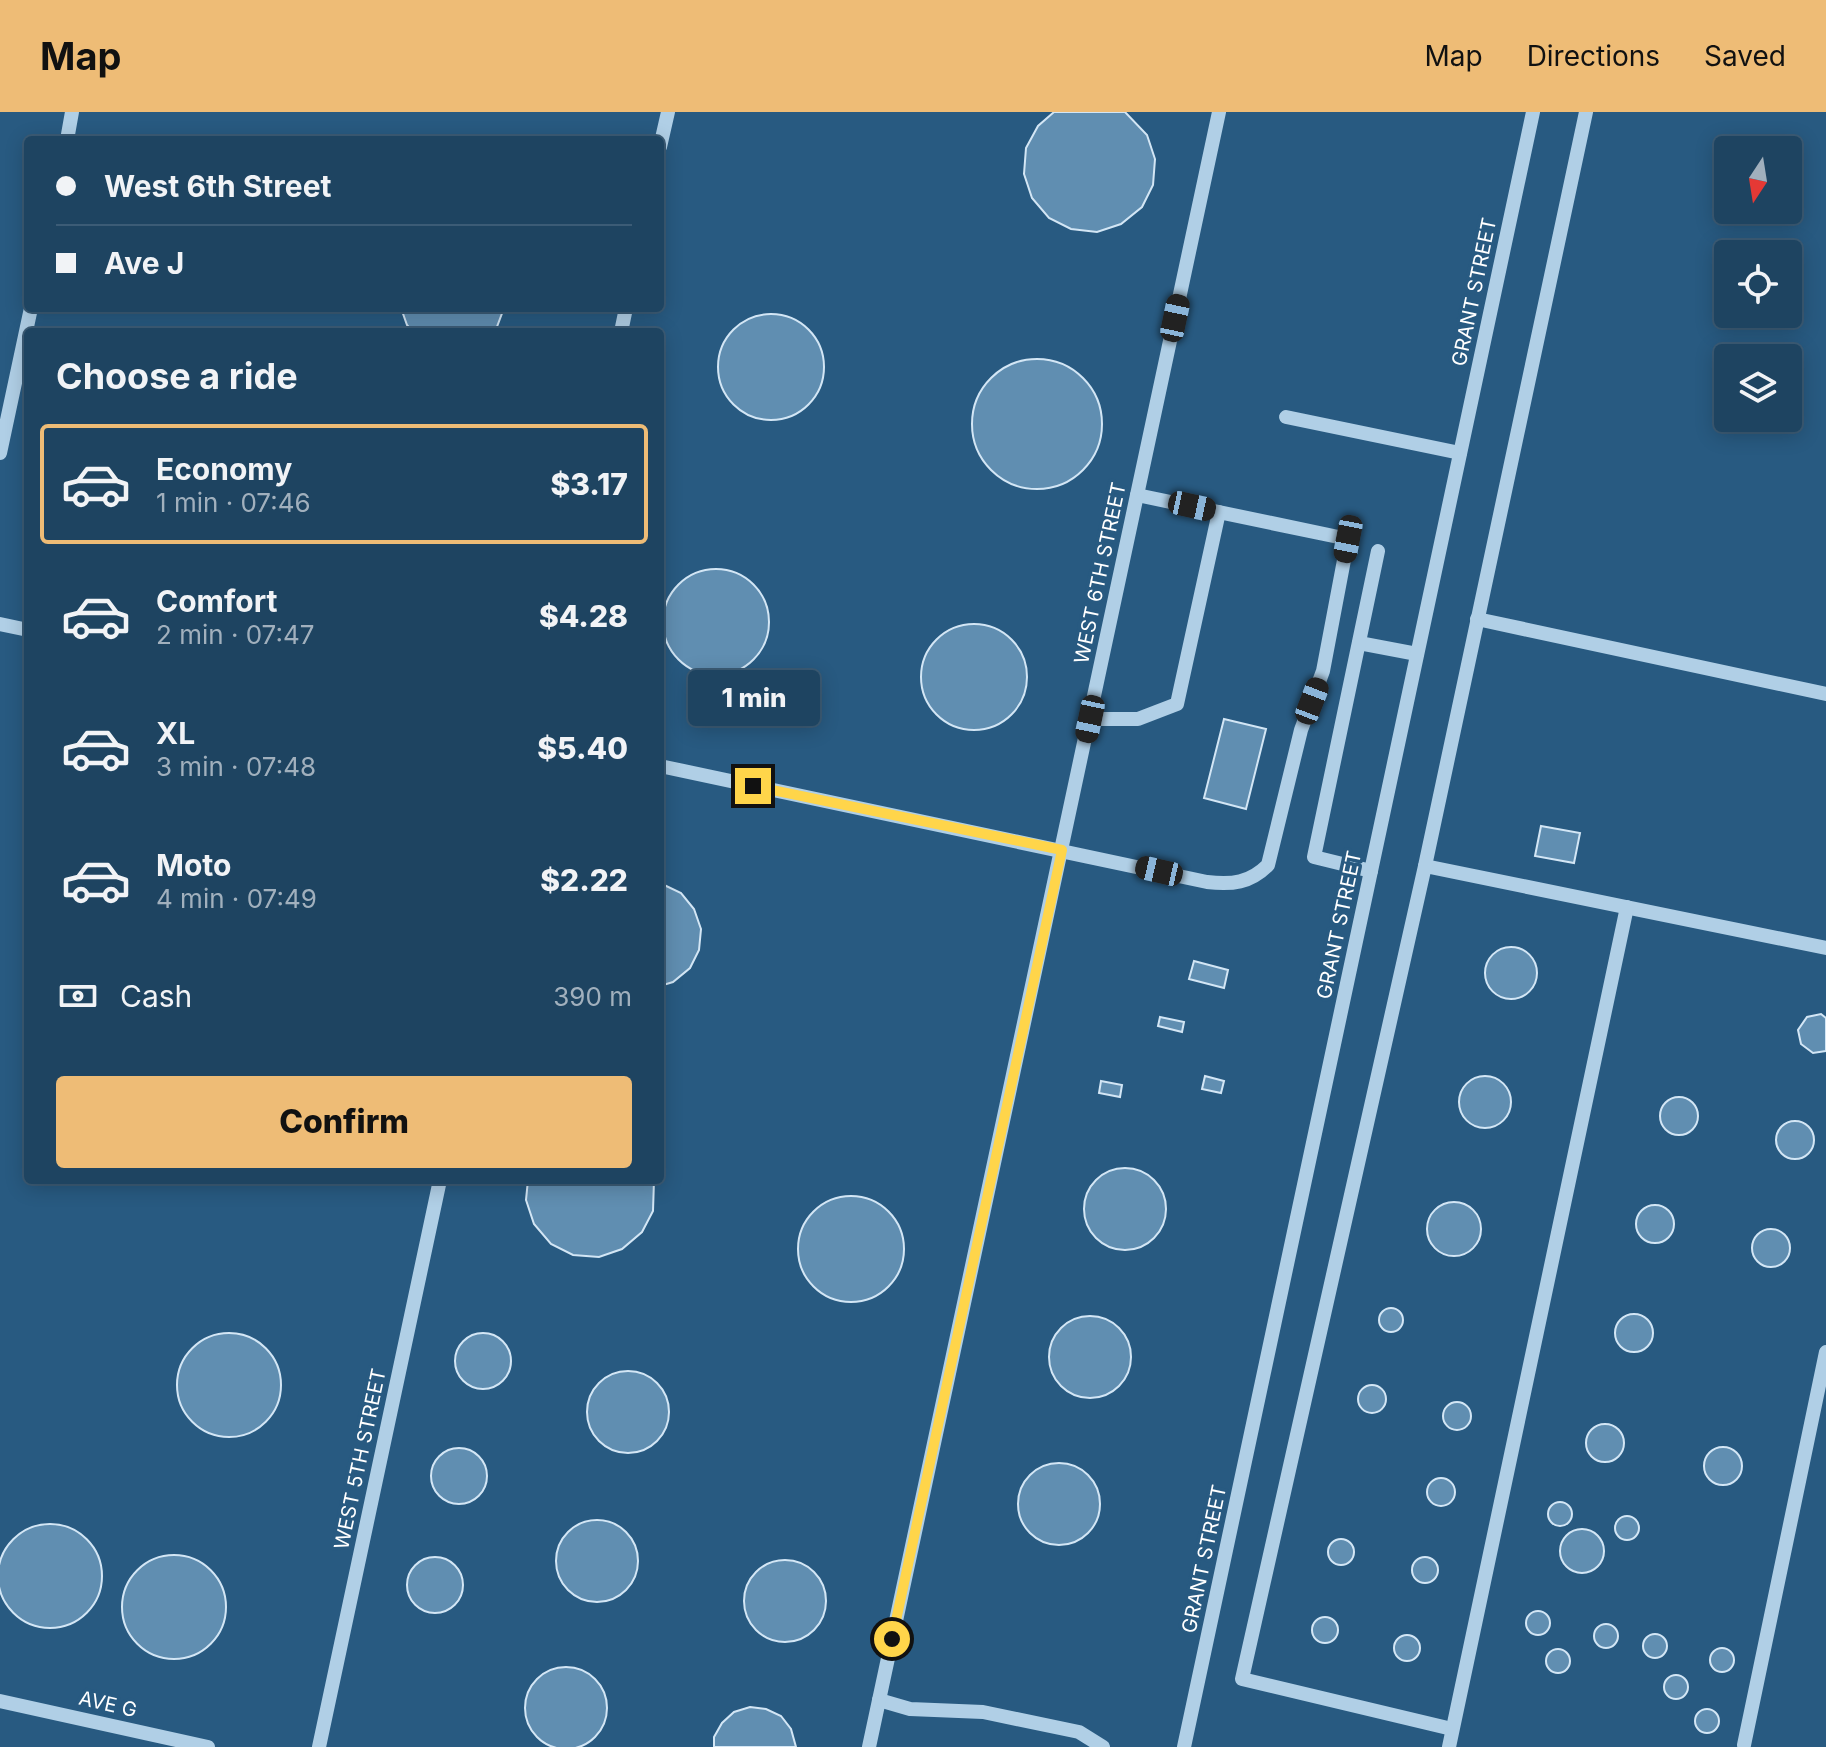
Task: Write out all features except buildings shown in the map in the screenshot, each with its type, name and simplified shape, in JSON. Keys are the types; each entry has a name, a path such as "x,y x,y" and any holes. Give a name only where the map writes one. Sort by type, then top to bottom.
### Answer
{"street":[{"path":"68,136 72,112"},
{"path":"663,136 668,112"},
{"name":"WEST 6TH STREET","path":"869,1747 1219,112"},
{"name":"GRANT STREET","path":"1184,1747 1533,112"},
{"path":"1452,1729 1242,1679 1425,866 1586,112"},
{"path":"0,453 24,341"},
{"path":"1286,417 1460,453"},
{"path":"664,767 1207,882 1227,884 1257,876 1268,865 1301,730 1323,671 1348,539 1137,495"},
{"path":"1090,719 1138,719 1177,704 1219,512"},
{"path":"1371,871 1314,857 1378,551"},
{"path":"1477,619 1826,694"},
{"path":"0,624 24,629"},
{"path":"1359,643 1417,654"},
{"path":"1425,866 1826,948"},
{"path":"1449,1747 1627,907"},
{"name":"WEST 5TH STREET","path":"319,1747 439,1184"},
{"path":"1744,1745 1826,1352"},
{"path":"879,1700 910,1709 983,1712 1024,1720 1079,1732 1103,1747"},
{"name":"AVE G","path":"0,1701 208,1747"}],"route":[{"path":"753,786 1062,850 892,1639"}]}
